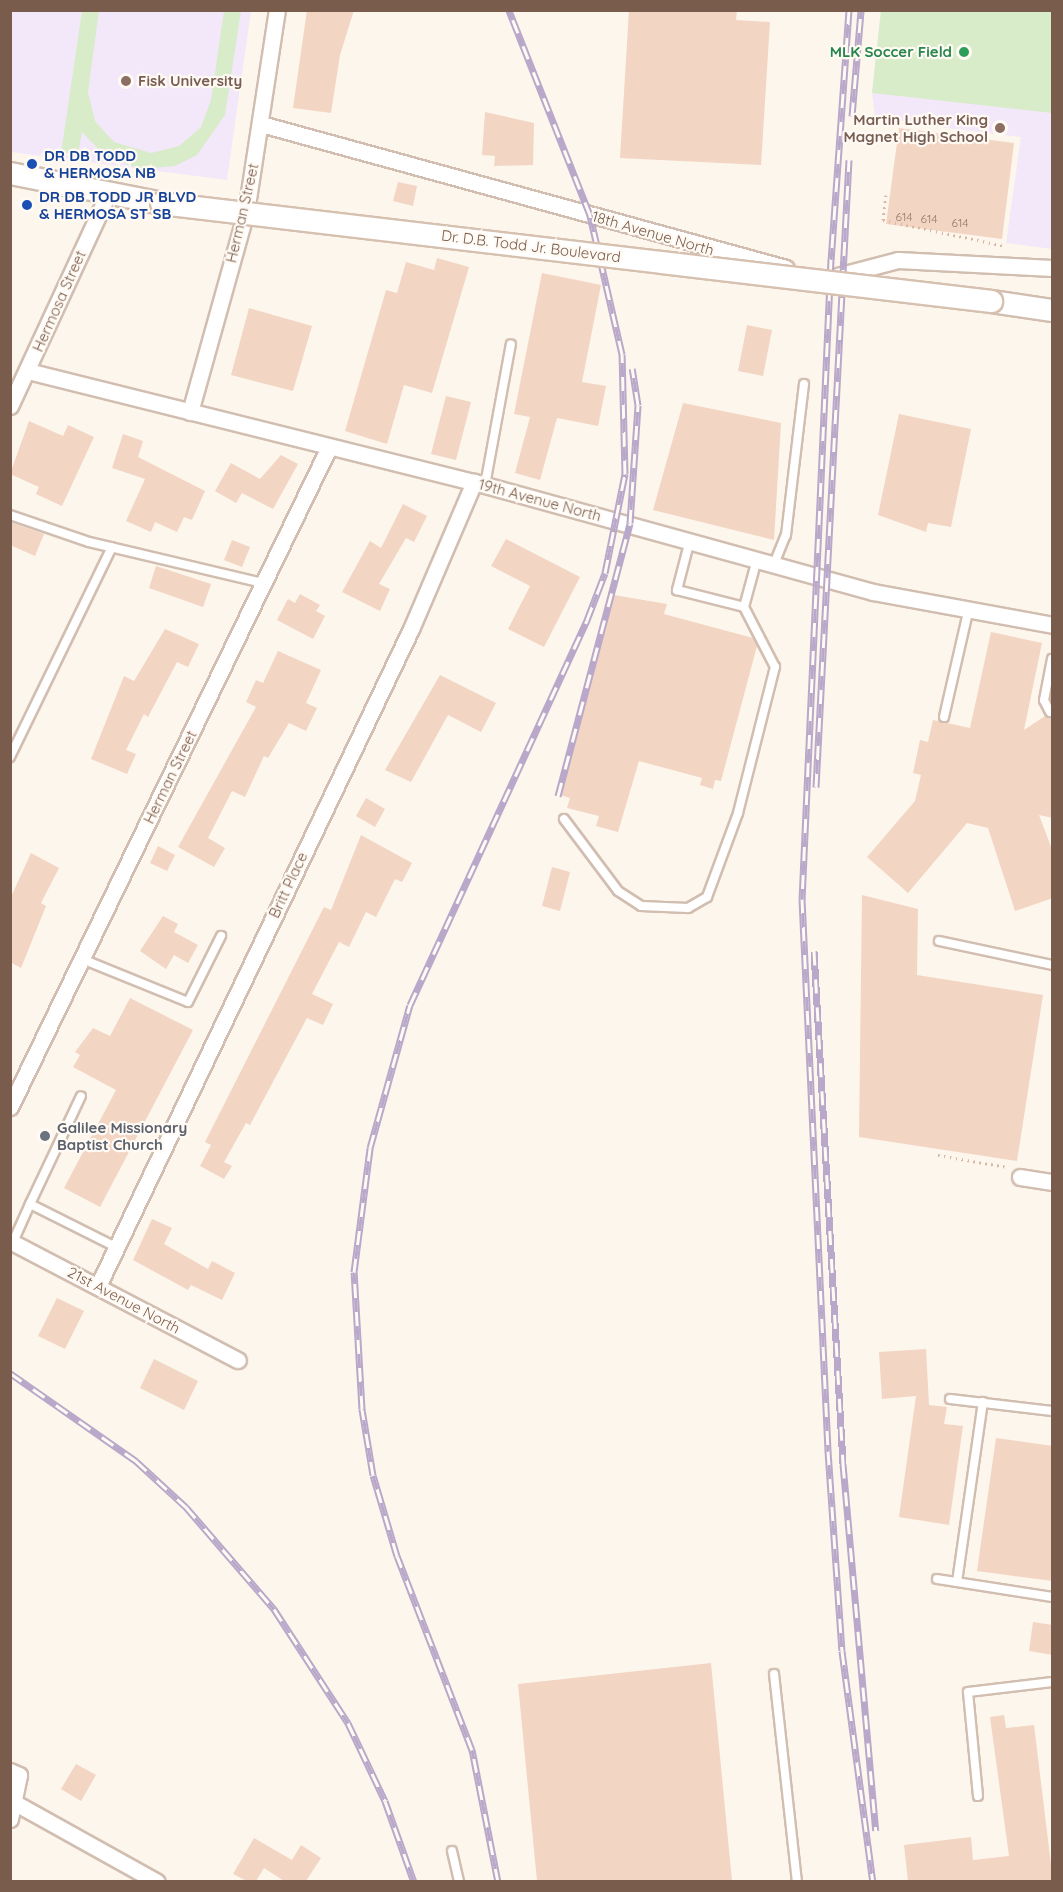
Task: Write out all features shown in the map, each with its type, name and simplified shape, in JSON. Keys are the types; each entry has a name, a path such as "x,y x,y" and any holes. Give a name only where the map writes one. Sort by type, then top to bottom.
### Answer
{"main road":[{"name":"Dr. D.B. Todd Jr. Boulevard","path":"10,173 106,196 1053,310"}],"street":[{"name":"Herman Street","path":"190,412 246,212 277,10"},
{"name":"18th Avenue North","path":"261,124 714,252 814,275 847,277 898,260 1053,268"},
{"name":"Hermosa Street","path":"10,406 28,371 106,196"},
{"name":"19th Avenue North","path":"28,371 480,484 873,592 969,606 1053,625"},
{"name":"Herman Street","path":"10,1107 329,447"},
{"name":"Britt Place","path":"98,1286 480,484"},
{"path":"1017,1173 1053,1182"},
{"name":"21st Avenue North","path":"12,1241 238,1360"},
{"path":"10,1819 17,1804 14,1773"},
{"path":"17,1804 157,1881"}],"lane":[{"path":"480,484 511,344"},
{"path":"774,564 786,535 804,384"},
{"path":"10,515 112,547 263,583"},
{"path":"690,540 677,590 744,607"},
{"path":"10,757 112,547"},
{"path":"564,819 618,891 641,906 688,908 706,897 738,813 775,667 744,607 757,559"},
{"path":"944,717 969,606"},
{"path":"1050,712 1044,700 1053,659"},
{"path":"82,959 188,1002 221,936"},
{"path":"939,941 1053,964"},
{"path":"12,1241 81,1096"},
{"path":"30,1204 116,1247"},
{"path":"950,1399 1053,1411"},
{"path":"957,1582 983,1402"},
{"path":"937,1579 1053,1597"},
{"path":"774,1674 797,1881"},
{"path":"978,1796 968,1692 1053,1682"},
{"path":"452,1851 459,1881"}],"path":[{"path":"886,195 883,220 1005,246"},
{"path":"938,1155 1017,1173"}],"shaded area":[{"name":"Fisk University","path":"11,11 251,11 227,180 11,152"},
{"name":"MLK Soccer Field","path":"881,11 1052,11 1052,249 1006,243 1021,137 875,119 872,93"}],"green space":[{"path":"82,11 99,11 88,92 95,121 114,142 151,153 179,146 201,127 211,100 224,11 241,11 225,115 197,155 175,166 139,169 105,156 82,132 78,155 61,153"},
{"name":"MLK Soccer Field","path":"881,11 1052,11 1052,113 872,93"}],"building":[{"path":"307,10 354,10 340,55 331,113 293,108"},
{"path":"629,10 737,10 736,20 770,22 761,165 620,158"},
{"path":"485,112 534,123 533,165 494,166 495,156 482,155"},
{"path":"899,128 1014,143 1002,239 886,224"},
{"path":"398,182 417,186 413,206 393,201"},
{"path":"437,258 469,267 432,393 404,385 387,444 345,431 386,290 397,293 406,262 434,270"},
{"path":"542,273 601,285 582,382 606,386 598,426 557,418 540,480 515,473 530,417 514,414"},
{"path":"249,308 312,326 293,391 231,375"},
{"path":"747,325 772,330 763,376 738,371"},
{"path":"446,396 471,402 456,460 431,454"},
{"path":"683,403 781,423 774,540 653,510"},
{"path":"899,414 971,429 951,527 928,523 926,532 878,515"},
{"path":"29,421 63,436 68,425 94,437 62,506 36,494 39,487 10,474"},
{"path":"123,434 143,441 138,457 205,491 192,520 184,517 177,532 155,522 151,532 126,521 145,479 112,468"},
{"path":"281,455 298,464 273,509 242,493 236,503 215,491 231,463 260,479"},
{"path":"403,504 427,516 414,542 406,538 379,584 390,589 380,611 342,592 370,541 381,548"},
{"path":"10,522 44,534 35,556 10,545"},
{"path":"506,539 580,577 544,647 508,629 530,586 491,566"},
{"path":"232,540 250,547 242,567 224,560"},
{"path":"156,566 211,584 203,607 149,588"},
{"path":"300,594 320,605 316,611 325,616 313,639 277,620 288,599 295,603"},
{"path":"614,595 667,604 664,614 753,638 757,646 721,781 715,780 713,789 700,785 702,778 639,761 618,832 596,826 599,816 567,808 570,798 560,795"},
{"path":"165,629 199,644 188,667 177,662 148,717 144,714 126,750 136,754 127,774 91,759 124,676 134,681"},
{"path":"991,632 1042,643 1024,730 1045,716 1053,717 1053,818 1039,815 1053,852 1053,898 1015,911 988,828 967,823 908,893 867,857 915,801 921,775 913,773 920,740 928,742 933,720 970,728"},
{"path":"278,651 321,670 306,703 317,708 306,731 289,723 268,758 264,756 245,797 232,791 208,838 225,848 214,867 178,847 256,707 246,702 256,680 263,683"},
{"path":"440,675 496,703 481,732 448,715 411,782 385,770"},
{"path":"366,798 385,809 375,827 356,816"},
{"path":"361,835 412,863 402,882 395,879 376,917 366,912 349,947 339,942 312,994 333,1004 323,1025 307,1018 250,1125 246,1123 224,1162 232,1166 224,1179 200,1166 211,1145 205,1142 324,907 331,910"},
{"path":"158,846 175,855 167,871 150,863"},
{"path":"31,853 59,868 41,903 46,906 21,968 10,962 10,899"},
{"path":"552,867 570,872 560,911 542,906"},
{"path":"862,895 918,909 917,975 1043,995 1017,1161 859,1137"},
{"path":"163,916 178,924 174,932 198,945 188,963 174,955 166,969 140,951"},
{"path":"130,998 193,1030 100,1207 64,1188 116,1090 73,1067 80,1055 75,1052 93,1028 110,1036"},
{"path":"152,1219 172,1228 164,1244 208,1269 212,1261 235,1273 222,1300 191,1285 188,1290 133,1260"},
{"path":"57,1298 84,1311 65,1349 38,1336"},
{"path":"926,1349 929,1405 947,1407 944,1424 963,1426 949,1525 899,1517 916,1396 882,1399 879,1352"},
{"path":"154,1359 198,1381 184,1410 140,1388"},
{"path":"996,1438 1053,1446 1053,1581 977,1571"},
{"path":"1033,1622 1053,1625 1053,1655 1029,1651"},
{"path":"711,1663 732,1881 537,1881 518,1684"},
{"path":"1004,1715 1006,1728 1034,1725 1053,1881 908,1881 904,1845 971,1837 973,1860 1009,1856 990,1717"},
{"path":"76,1764 96,1775 81,1801 61,1789"},
{"path":"254,1838 292,1860 301,1845 321,1858 306,1881 284,1881 264,1868 256,1881 247,1881 233,1874"}],"railway":[{"path":"498,1882 472,1750 397,1556 373,1475 362,1409 354,1272 370,1148 410,1005 587,620 605,573 625,474 622,354 590,215 509,10"},
{"path":"849,10 831,259 802,899 828,1451 842,1651 873,1882"},
{"path":"852,116 861,10"},
{"path":"816,787 849,160"},
{"path":"558,796 630,523 638,405 632,368"},
{"path":"814,951 843,1464 876,1831"},
{"path":"10,1373 136,1461 186,1507 274,1609 348,1723 385,1801 414,1882"}],"place":[{"name":"MLK Soccer Field","path":"964,52"},
{"name":"Fisk University","path":"126,81"},
{"name":"Martin Luther King Magnet High School","path":"1000,128"},
{"name":"DR DB TODD & HERMOSA NB","path":"32,164"},
{"name":"DR DB TODD JR BLVD & HERMOSA ST SB","path":"27,205"},
{"name":"Galilee Missionary Baptist Church","path":"45,1136"}]}
